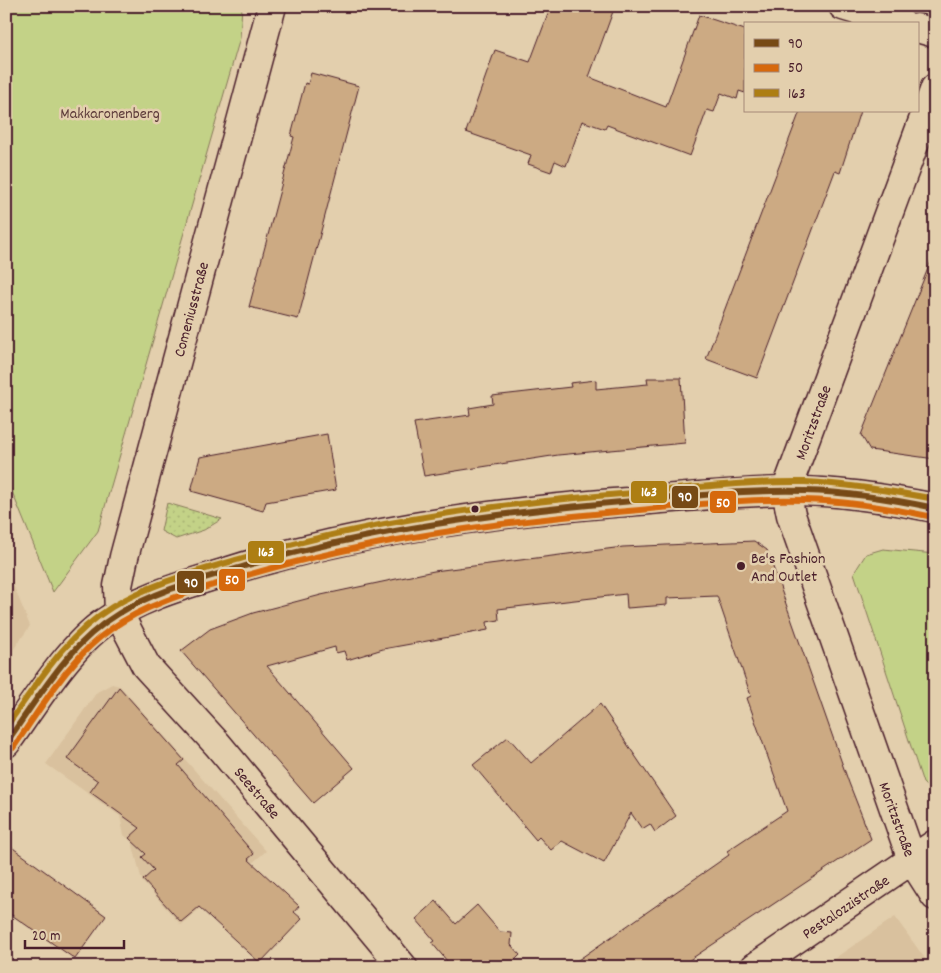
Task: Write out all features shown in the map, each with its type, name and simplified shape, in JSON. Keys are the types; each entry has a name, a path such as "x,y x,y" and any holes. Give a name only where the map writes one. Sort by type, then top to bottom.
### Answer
{"street":[{"name":"Comeniusstraße","path":"119,614 118,586 124,557 272,6"},
{"path":"843,6 895,22"},
{"path":"918,28 935,33"},
{"name":"Moritzstraße","path":"935,88 786,491 791,515 912,860 935,896"},
{"path":"6,743 82,641 107,620 156,596 280,555 422,524 539,510 786,491 855,496 935,508"},
{"name":"Seestraße","path":"119,614 146,666 218,745 403,967"},
{"name":"Pestalozzistraße","path":"755,967 935,844"}],"shaded area":[{"path":"6,567 30,626 6,660"},
{"path":"112,684 120,686 266,851 181,925 142,881 132,842 124,835 120,816 46,764 97,692"},
{"path":"895,917 931,967 822,967"}],"green space":[{"name":"Makkaronenberg","path":"6,6 242,6 240,38 98,531 53,592 6,477"},
{"path":"167,503 222,519 204,530 176,539 161,531"},
{"path":"883,549 935,554 935,794 923,783 854,573 866,554"}],"building":[{"path":"551,6 615,6 589,77 666,107 699,15 744,30 744,93 739,91 737,99 721,93 714,112 707,110 690,156 607,125 605,129 582,121 566,166 555,161 551,172 528,164 531,155 466,132 495,50 530,62"},
{"path":"311,73 359,86 298,319 249,307 294,137 291,136 305,83 308,84"},
{"path":"800,112 860,112 840,173 835,171 757,378 706,359"},
{"path":"933,256 935,459 870,450 861,435"},
{"path":"647,378 681,378 685,443 558,455 424,476 414,423 470,415 469,408 493,404 492,396 571,387 570,383 596,380 596,389 648,384"},
{"path":"327,434 336,490 266,502 263,511 191,491 200,457"},
{"path":"754,541 767,550 849,783 871,839 679,967 568,967 729,855 727,851 787,811 747,698 751,696 717,596 667,598 667,605 627,608 626,594 498,609 499,620 487,622 488,630 383,649 347,660 344,651 336,653 335,647 267,666 354,768 313,803 181,651 210,629 253,613 321,595 434,571 623,547"},
{"path":"119,687 184,760 178,765 254,854 248,859 299,906 294,912 302,919 260,963 199,907 181,922 143,880 154,870 142,857 146,854 129,838 140,828 90,792 98,781 67,759"},
{"path":"600,704 676,816 655,832 650,824 642,829 631,813 604,863 562,841 551,850 539,837 536,840 473,765 508,737 531,763"},
{"path":"6,843 106,916 75,959 6,911"},
{"path":"436,901 456,924 477,905 500,932 512,933 511,945 520,955 508,967 452,967 432,943 435,941 416,919"}],"transit line":[{"name":"163","path":"6,727 66,646 95,619 112,607 143,591 176,578 291,545 388,523 486,508 585,497 741,484 821,483 870,488 935,499"},
{"name":"90","path":"6,743 69,656 100,626 118,614 148,598 180,586 293,553 389,532 486,517 584,505 740,492 805,491 854,494 935,508"},
{"name":"50","path":"13,748 69,669 82,654 111,629 157,604 207,587 290,563 438,533 589,514 722,502 763,500 837,502 933,517"}],"place":[{"name":"Be's Fashion And Outlet","path":"741,566"}]}
